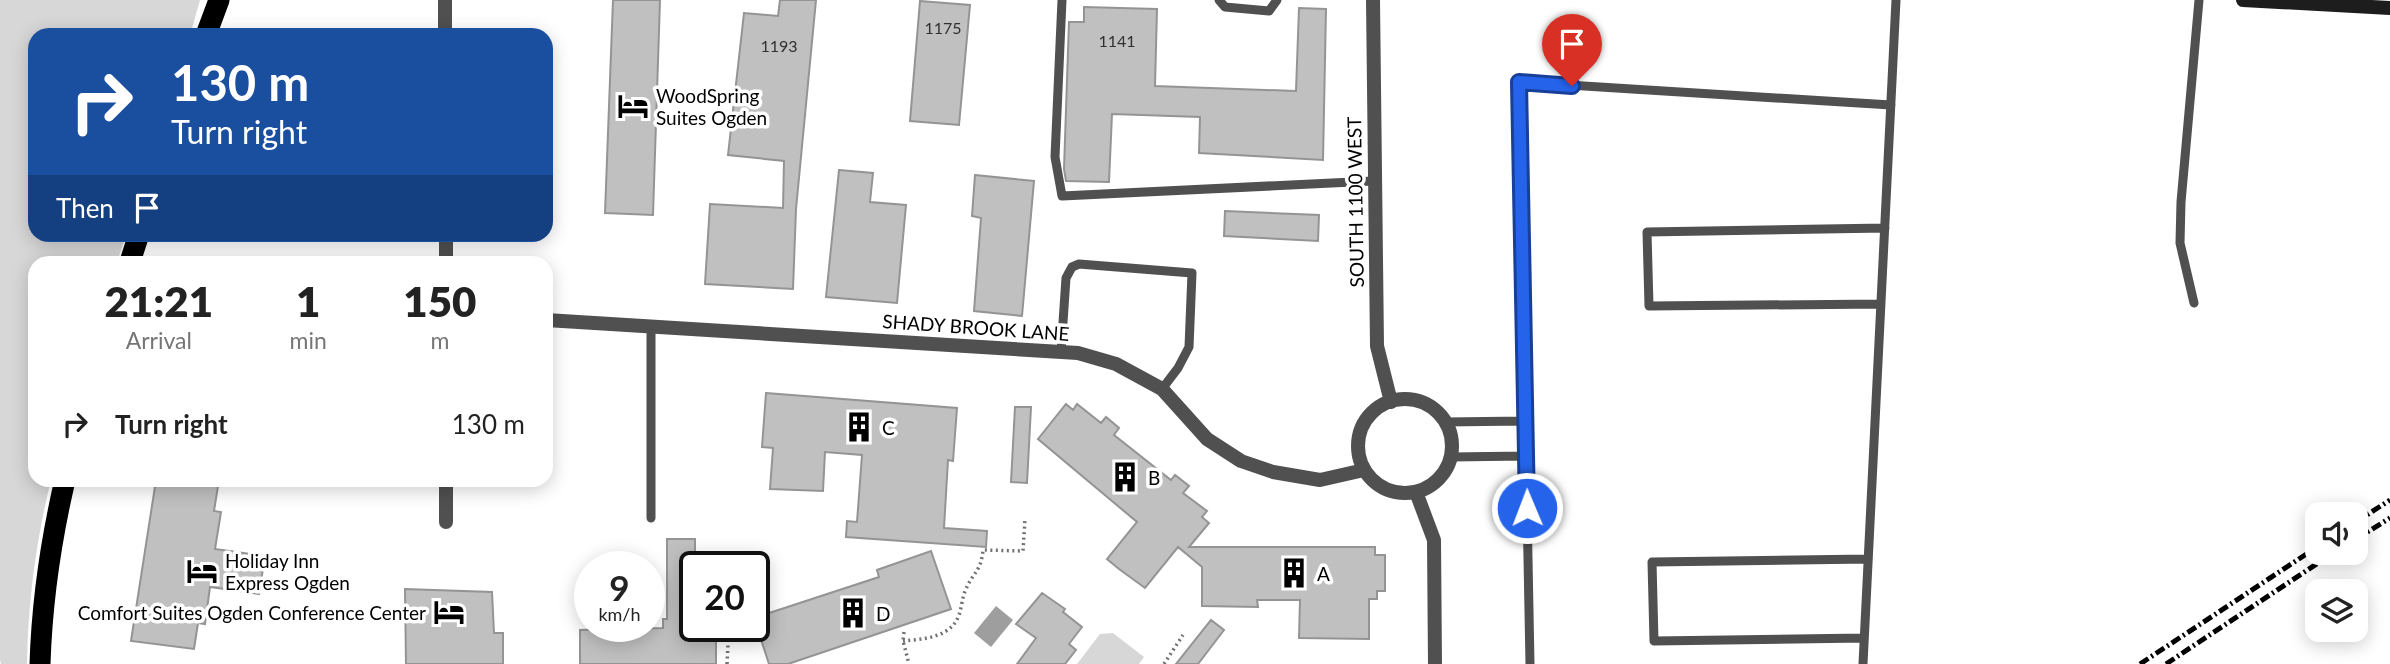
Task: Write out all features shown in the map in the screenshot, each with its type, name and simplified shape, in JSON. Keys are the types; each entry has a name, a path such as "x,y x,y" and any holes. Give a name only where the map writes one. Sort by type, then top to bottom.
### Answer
{"highway":[{"path":"209,28 219,0"},
{"path":"40,664 46,578 63,487"}],"street":[{"path":"445,0 445,28"},
{"name":"SOUTH 1100 WEST","path":"1373,0 1377,346 1391,402"},
{"path":"2243,0 2390,8"},
{"name":"SHADY BROOK LANE","path":"553,320 1078,353 1116,364 1162,389 1207,439 1241,461 1273,472 1320,480 1364,470"},
{"path":"1416,401 1431,407 1445,422 1451,435 1451,457 1438,480 1416,492 1390,491 1376,483 1364,470 1358,454 1359,435 1366,420 1376,409 1391,402 1416,401"},
{"path":"446,487 446,522"},
{"path":"1416,492 1434,540 1435,664"}],"lane":[{"path":"1062,0 1055,157 1062,196 1373,181"},
{"path":"1219,0 1225,8 1269,11 1277,0"},
{"path":"1863,664 1896,0"},
{"path":"2194,303 2180,243 2181,202 2199,0"},
{"path":"1530,664 1519,82 1891,105"},
{"path":"1881,304 1648,306 1647,232 1885,228"},
{"path":"1061,352 1066,278 1072,267 1079,264 1192,273 1189,348 1162,389"},
{"path":"651,327 651,518"},
{"path":"1445,422 1525,421"},
{"path":"1451,457 1526,456"},
{"path":"1864,638 1654,641 1653,562 1868,559"}],"path":[{"path":"903,641 928,638 946,632 959,615 966,586 977,573 983,550 1023,551 1025,519"},
{"path":"904,632 903,641 909,664"},
{"path":"1164,664 1183,635"},
{"path":"727,664 728,642"}],"shaded area":[{"path":"0,0 200,0 192,28 28,28 28,242 124,242 119,256 28,256 28,487 49,487 34,571 27,664 1,664"},
{"path":"996,606 1013,620 991,647 974,633"},
{"path":"1113,633 1144,657 1139,664 1077,664 1100,634"}],"building":[{"name":"WoodSpring Suites Ogden","path":"613,0 660,0 653,215 605,213"},
{"path":"780,0 816,0 796,209 793,289 705,284 710,204 783,208 784,161 728,155 744,13 778,16"},
{"path":"920,1 970,5 959,125 910,121"},
{"path":"1084,7 1157,9 1155,86 1296,91 1299,8 1326,9 1323,160 1199,153 1200,117 1112,114 1109,182 1066,181 1064,169 1069,22 1084,22"},
{"path":"839,170 873,173 870,202 906,205 897,303 826,297"},
{"path":"975,175 1034,181 1022,316 974,311 981,218 972,216"},
{"path":"1225,211 1319,215 1318,241 1224,236"},
{"path":"766,393 957,408 953,461 948,460 944,528 987,531 986,547 846,537 847,521 857,522 862,455 825,452 823,491 770,489 773,448 762,447"},
{"path":"1066,404 1073,410 1077,404 1101,423 1106,417 1119,428 1114,435 1171,480 1175,475 1189,486 1183,493 1207,511 1202,517 1209,523 1189,547 1375,547 1375,555 1385,555 1385,591 1377,591 1377,599 1369,599 1369,639 1299,638 1300,600 1257,600 1258,607 1202,606 1202,567 1178,547 1145,588 1119,569 1107,559 1137,522 1038,439"},
{"path":"1015,407 1031,407 1027,483 1011,482"},
{"name":"Holiday Inn Express Ogden","path":"155,487 218,487 214,511 221,512 215,549 265,556 259,594 210,587 205,624 198,623 194,649 131,641"},
{"path":"667,539 695,539 695,551 679,551 679,642 716,642 716,664 580,664 580,642 665,642"},
{"name":"D","path":"931,551 951,609 788,664 769,664 762,642 770,642 770,613 879,577 877,570"},
{"name":"Comfort Suites Ogden Conference Center","path":"405,589 492,592 494,633 503,633 503,664 406,664"},
{"path":"1042,593 1065,609 1063,612 1082,627 1069,644 1076,650 1065,664 1017,664 1036,638 1016,624"},
{"path":"1211,620 1224,630 1198,664 1176,664"}],"railway":[{"path":"2368,514 2390,500"},
{"path":"2368,532 2390,518"},
{"path":"2140,664 2305,555"},
{"path":"2166,664 2315,565"}],"place":[{"name":"WoodSpring Suites Ogden","path":"633,106"},
{"name":"C","path":"859,427"},
{"name":"B","path":"1125,477"},
{"name":"Holiday Inn Express Ogden","path":"202,571"},
{"name":"A","path":"1294,573"},
{"name":"Comfort Suites Ogden Conference Center","path":"449,612"},
{"name":"D","path":"853,613"}],"route":[{"path":"1527,508 1519,82 1572,86"}]}
